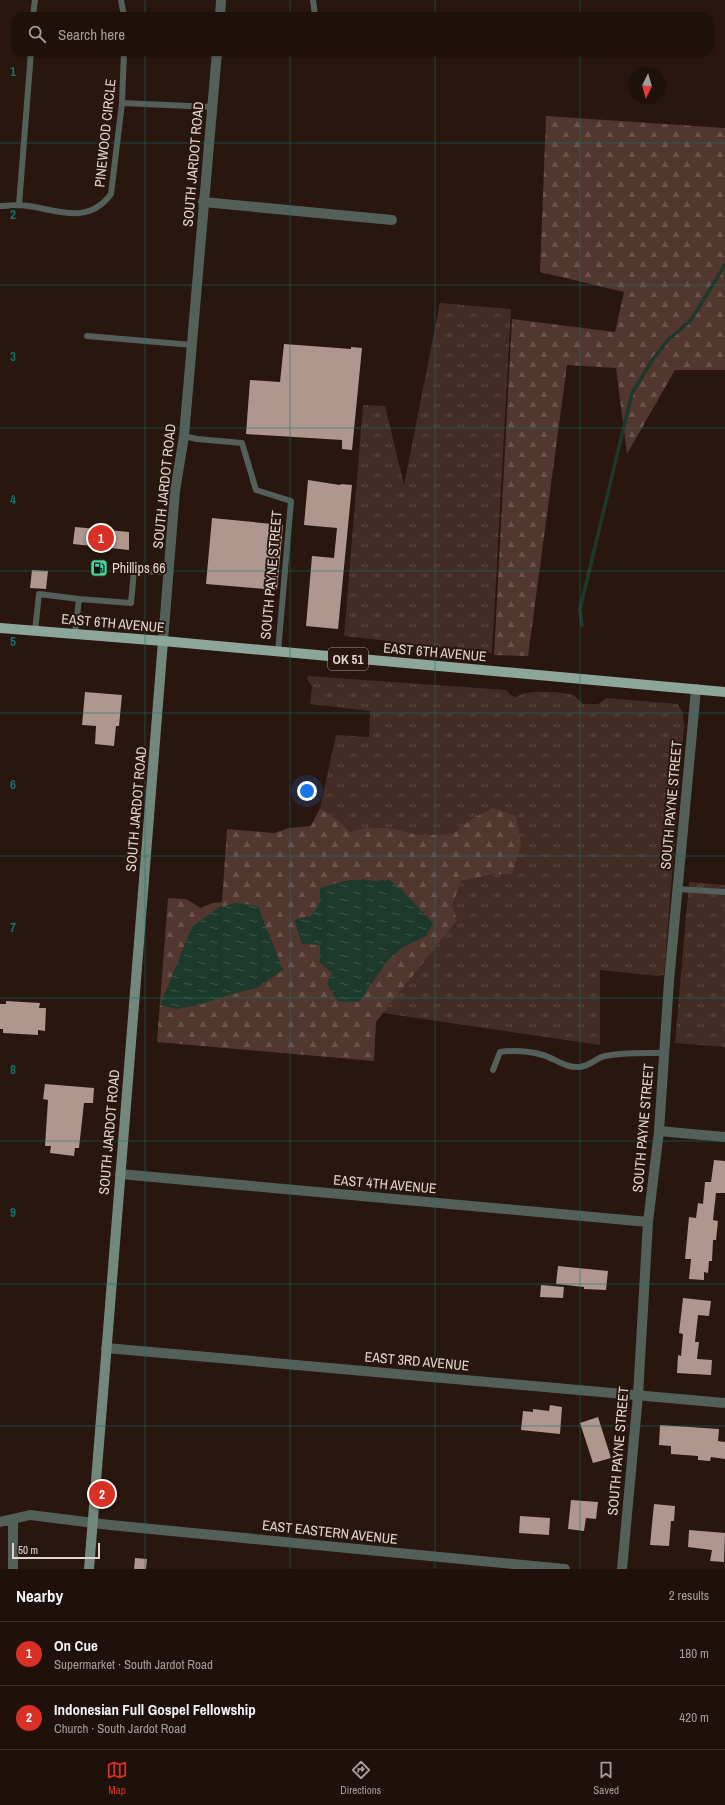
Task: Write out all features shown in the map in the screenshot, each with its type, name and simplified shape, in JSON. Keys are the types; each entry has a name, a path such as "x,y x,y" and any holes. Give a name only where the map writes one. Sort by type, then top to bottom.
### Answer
{"main road":[{"name":"EAST 6TH AVENUE","path":"0,628 163,641 725,692"},
{"name":"SOUTH JARDOT ROAD","path":"88,1569 163,641"}],"street":[{"path":"220,12 222,0"},
{"name":"SOUTH JARDOT ROAD","path":"163,641 175,491 184,436 217,56"},
{"path":"203,202 392,220"},
{"name":"SOUTH PAYNE STREET","path":"622,1569 638,1395 648,1222 659,1131 663,1053 696,689"},
{"path":"659,1131 725,1137"},
{"name":"EAST 4TH AVENUE","path":"120,1174 648,1222"},
{"name":"EAST 3RD AVENUE","path":"106,1348 725,1404"},
{"name":"EAST EASTERN AVENUE","path":"0,1522 30,1515 565,1569"},
{"path":"13,1519 13,1569"}],"lane":[{"path":"33,12 34,0"},
{"path":"121,0 123,12"},
{"path":"313,0 315,12"},
{"path":"19,205 31,56"},
{"name":"PINEWOOD CIRCLE","path":"0,206 19,205 73,213 90,212 104,204 112,194 122,103 124,56"},
{"path":"122,103 212,107"},
{"path":"87,336 192,345"},
{"name":"SOUTH PAYNE STREET","path":"184,436 197,439 242,443 256,490 291,500 278,652"},
{"path":"35,631 39,594 131,603 134,571 169,572"},
{"path":"75,634 79,599"},
{"path":"677,890 725,892"},
{"path":"493,1070 500,1052 513,1051 543,1055 564,1065 580,1067 595,1062 602,1056 663,1053"}],"green space":[{"path":"546,116 725,128 725,370 675,370 627,454 616,368 567,365 528,656 494,655 512,319 615,332 624,292 540,272"},
{"path":"440,303 511,309 492,653 344,636 363,405 385,406 404,485"},
{"path":"308,676 506,690 512,696 517,697 521,694 535,692 561,693 573,695 583,704 598,704 607,698 678,704 683,714 684,727 664,975 657,976 600,970 600,1045 383,1013 448,930 452,906 461,881 496,874 512,874 470,820 453,834 419,835 390,828 366,827 350,832 338,820 320,808 336,735 369,737 370,711 310,704 312,686 307,680"},
{"path":"320,808 338,820 350,832 366,827 390,828 419,835 453,834 470,820 493,808 516,816 521,845 512,874 496,874 461,881 452,906 457,920 376,1022 374,1061 157,1042 168,898 186,899 201,908 212,903 222,902 227,829 274,833 289,828 311,826"},
{"path":"689,882 725,885 725,1047 675,1043"}],"water":[{"path":"360,879 376,881 388,879 400,888 433,923 426,936 403,947 387,961 359,1002 337,1001 327,983 332,973 320,963 320,945 302,944 294,920 311,916 320,902 320,888 344,881"},
{"path":"237,903 258,906 283,970 257,988 228,995 199,1005 177,1009 160,1005 192,927 219,907"}],"building":[{"path":"284,344 351,349 351,347 362,348 352,450 342,449 342,440 246,434 250,380 280,382"},
{"path":"308,480 340,485 352,485 338,629 306,626 312,556 334,558 337,528 304,525"},
{"path":"212,518 283,525 277,590 206,584"},
{"path":"75,527 129,532 129,550 73,544"},
{"path":"32,570 48,571 46,589 30,588"},
{"path":"85,692 122,695 119,726 116,726 114,746 95,744 96,726 82,725"},
{"path":"6,1001 40,1003 39,1008 46,1008 45,1031 38,1030 38,1035 3,1033 3,1029 0,1029 0,1004 6,1004"},
{"path":"45,1084 94,1088 93,1103 84,1103 79,1148 75,1148 74,1156 50,1153 51,1146 45,1146 48,1100 43,1099"},
{"path":"714,1160 725,1161 725,1193 716,1193 713,1220 718,1221 716,1240 713,1240 712,1261 709,1261 708,1273 704,1272 704,1280 689,1279 691,1259 685,1259 689,1217 696,1218 698,1203 703,1204 705,1182 711,1182"},
{"path":"558,1266 608,1271 606,1290 584,1289 584,1287 556,1284"},
{"path":"541,1285 564,1287 563,1298 540,1297"},
{"path":"683,1298 711,1301 709,1316 698,1315 695,1342 699,1342 697,1359 712,1360 711,1375 677,1373 678,1355 681,1356 683,1334 679,1333"},
{"path":"550,1405 562,1407 560,1434 521,1430 523,1411 533,1412 533,1409 549,1411"},
{"path":"598,1417 611,1458 593,1463 580,1423"},
{"path":"660,1425 719,1429 718,1441 725,1442 725,1459 711,1457 710,1461 698,1460 698,1456 671,1454 671,1446 659,1445"},
{"path":"571,1500 598,1502 596,1519 586,1518 584,1531 568,1529"},
{"path":"654,1504 675,1506 674,1521 671,1521 669,1546 650,1545"},
{"path":"520,1516 550,1518 549,1535 519,1533"},
{"path":"689,1530 725,1533 724,1562 710,1561 712,1550 688,1547"},
{"path":"135,1558 147,1559 146,1569 134,1569"}],"waterway":[{"path":"582,625 580,609 632,393 653,359 668,340 691,320 725,265"}],"place":[{"name":"On Cue","path":"101,538"},
{"name":"Phillips 66","path":"99,568"},
{"name":"Indonesian Full Gospel Fellowship","path":"102,1494"}]}
